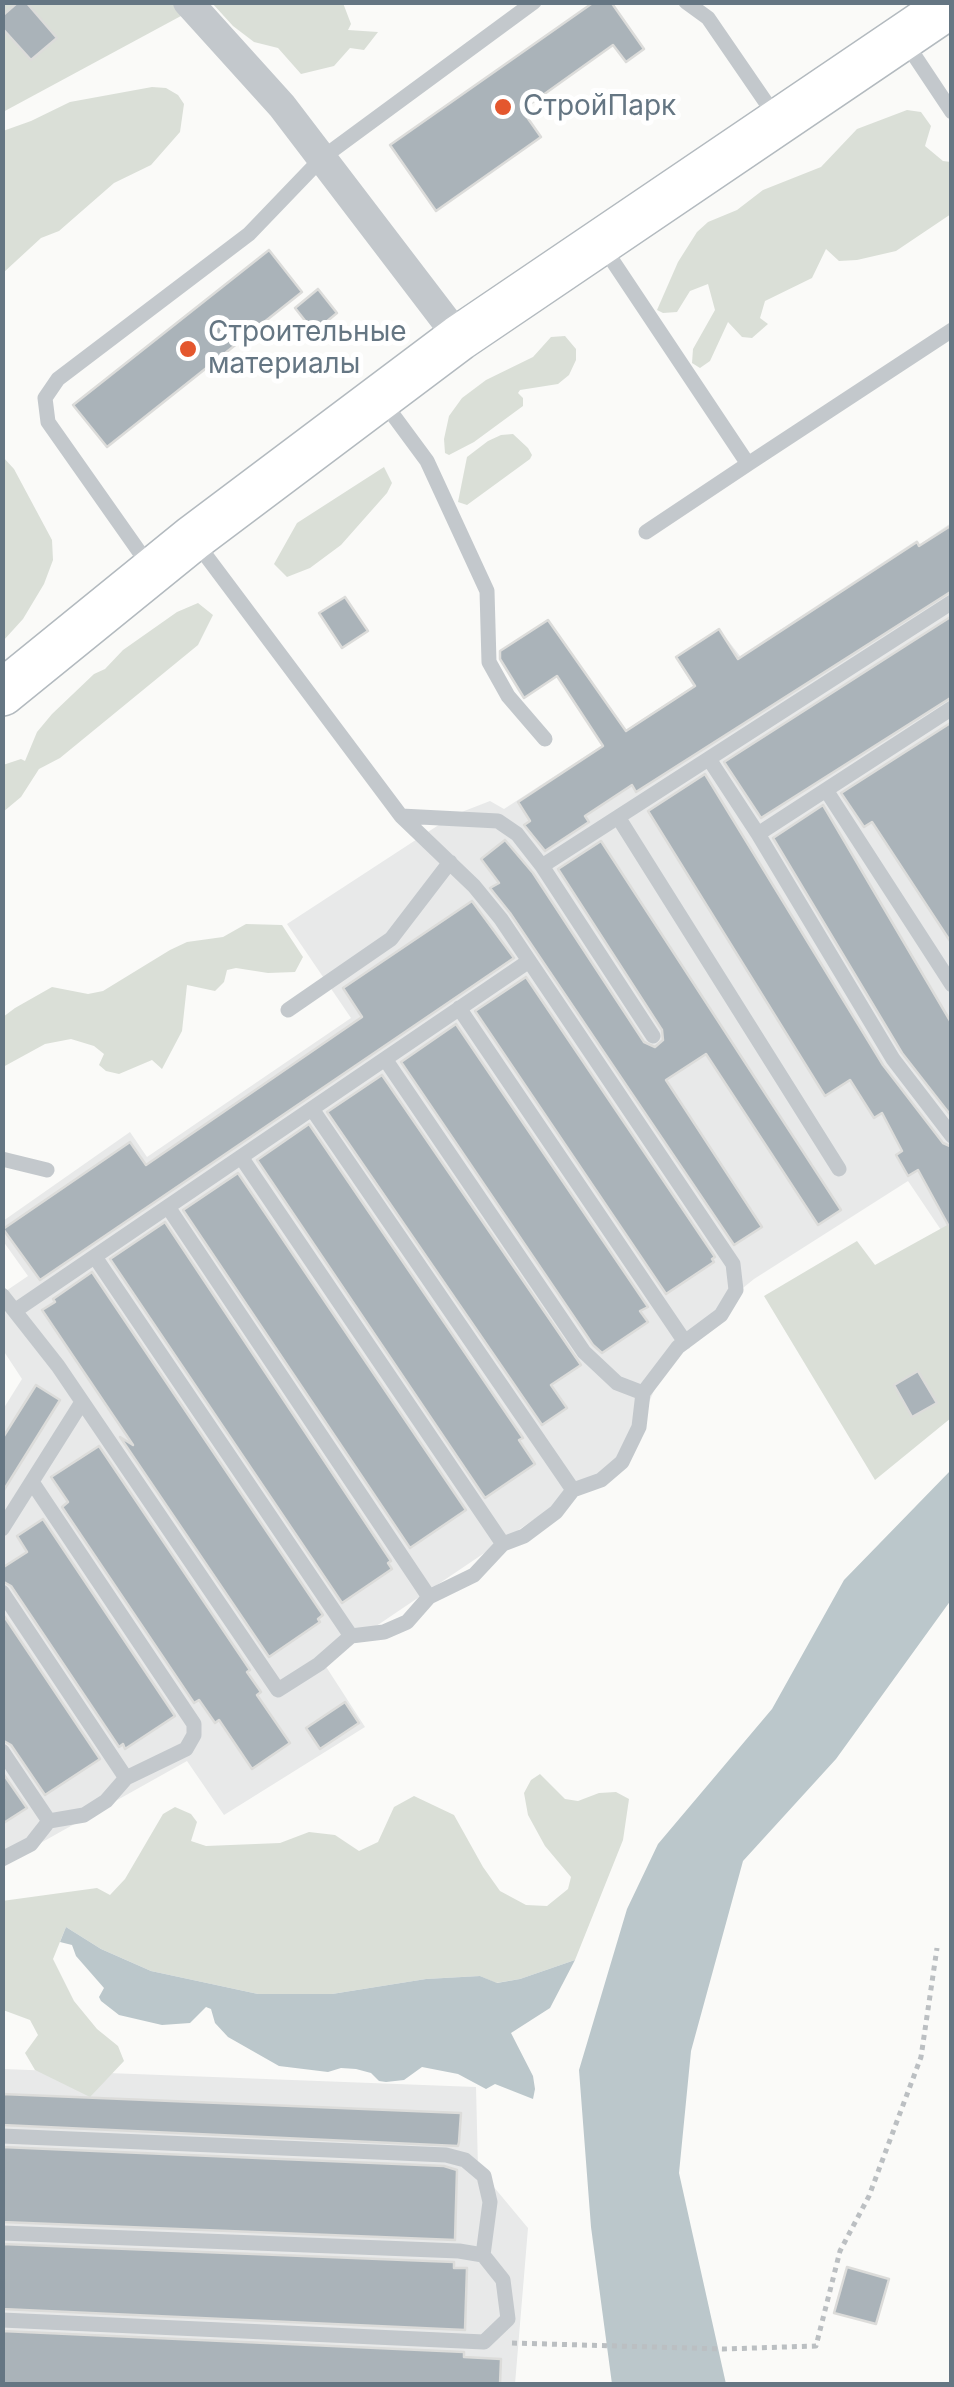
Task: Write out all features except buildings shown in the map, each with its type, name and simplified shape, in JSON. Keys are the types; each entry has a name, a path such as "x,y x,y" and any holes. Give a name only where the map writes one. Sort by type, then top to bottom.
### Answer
{"main road":[{"path":"2,694 193,538 459,338 952,4"}],"street":[{"path":"188,2 282,106 459,338"}],"lane":[{"path":"152,570 48,422 45,398 58,379 249,234 322,158 534,2"},
{"path":"686,2 708,18 778,120"},
{"path":"902,36 952,112"},
{"path":"600,242 748,464"},
{"path":"646,532 952,330"},
{"path":"380,396 427,461 486,591 489,662 508,696 545,739"},
{"path":"2,1295 82,1402 278,1690 319,1664 351,1636 384,1632 407,1622 429,1597 474,1575 503,1544 524,1536 556,1512 573,1490 601,1480 622,1462 639,1427 643,1393 685,1342 722,1315 736,1290 733,1264 492,908 401,816 193,538"},
{"path":"542,866 952,602"},
{"path":"758,834 952,708"},
{"path":"708,759 758,834 893,1059 952,1136"},
{"path":"826,790 952,985"},
{"path":"401,816 498,820 517,834 542,866 652,1036"},
{"path":"618,817 838,1169"},
{"path":"288,1010 391,938 450,862"},
{"path":"16,1310 529,961"},
{"path":"459,1008 685,1342"},
{"path":"385,1059 584,1352 617,1383 643,1393"},
{"path":"312,1108 573,1490"},
{"path":"240,1158 503,1544"},
{"path":"2,1159 47,1170"},
{"path":"168,1207 429,1597"},
{"path":"95,1256 351,1636"},
{"path":"2,1530 82,1402"},
{"path":"2,1860 31,1844 49,1820 84,1815 106,1801 126,1778 186,1749 194,1735 194,1724 32,1482"},
{"path":"2,1592 126,1778"},
{"path":"2,1751 49,1820"},
{"path":"2,2136 446,2155 465,2160 484,2176 490,2202 483,2255"},
{"path":"2,2233 483,2255 503,2280 508,2320 484,2342 2,2320"}],"path":[{"path":"484,2342 722,2349 816,2346 840,2251 869,2196 920,2057 937,1948"}],"shaded area":[{"path":"3,3 205,3 3,112"},
{"path":"212,3 343,3 351,24 348,30 378,32 364,50 350,48 334,66 301,74 278,48 254,42"},
{"path":"152,87 166,88 184,104 180,132 151,165 114,183 59,231 41,238 3,273 3,131 70,102"},
{"path":"907,110 921,112 931,126 925,146 943,161 951,162 951,214 896,251 839,261 826,249 812,278 765,301 760,318 768,324 752,338 742,337 728,322 710,361 700,368 692,363 693,349 715,310 708,284 690,291 677,312 657,310 678,262 697,232 763,190 821,167 857,129"},
{"path":"565,336 576,349 569,375 558,384 520,390 523,406 474,442 449,455 445,453 449,416 462,398 486,380 533,357 551,337"},
{"path":"513,434 528,448 530,459 467,505 458,502 467,457 488,441"},
{"path":"3,457 14,469 52,540 53,560 23,619 3,641"},
{"path":"384,467 392,483 387,493 341,545 310,568 287,577 274,564 297,523"},
{"path":"951,523 951,1223 941,1230 908,1181 754,1279 674,1344 625,1458 323,1662 365,1727 224,1815 187,1761 3,1864 2,1411 22,1379 3,1350 3,1293 28,1276 3,1241 3,1221 130,1132 147,1157 351,1018 287,924 454,815 490,801 504,809 693,686 675,657 719,629 740,656 917,540 920,544"},
{"path":"198,603 213,615 198,645 60,758 39,769 21,797 3,812 3,765 25,761 37,732 94,674 177,612"},
{"path":"246,924 282,925 303,957 295,972 236,968 227,970 224,982 215,991 187,985 182,1031 162,1069 152,1060 119,1074 106,1071 99,1065 104,1054 94,1046 71,1039 45,1044 3,1067 3,1017 15,1008 52,987 88,994 103,991 187,942 223,937"},
{"path":"951,1223 951,1418 875,1480 764,1296 857,1241 875,1265"},
{"path":"951,1470 951,1600 836,1759 743,1861 691,2051 679,2173 726,2384 612,2384 591,2227 579,2070 627,1909 658,1844 772,1709 844,1580"},
{"path":"540,1774 565,1799 578,1801 616,1792 629,1799 623,1840 575,1960 496,1983 480,1976 426,1979 332,1994 258,1994 151,1971 101,1949 66,1927 53,1959 74,2001 97,2029 118,2046 124,2061 90,2097 35,2070 25,2053 38,2035 30,2020 3,2010 2,1901 97,1888 110,1895 125,1879 163,1814 175,1807 191,1814 197,1822 191,1841 206,1846 280,1843 309,1832 335,1835 359,1851 378,1842 394,1807 414,1796 454,1815 500,1891 526,1905 547,1906 568,1889 571,1877 545,1846 528,1815 524,1793 531,1780"},
{"path":"66,1927 101,1949 151,1971 258,1994 332,1994 426,1979 480,1976 497,1983 575,1960 550,2008 511,2033 533,2076 533,2099 495,2084 486,2089 458,2074 422,2067 404,2080 386,2082 356,2069 328,2072 279,2066 228,2037 206,2007 190,2023 162,2025 119,2015 101,2001 104,1988 76,1956 72,1945 60,1942"},
{"path":"3,2069 476,2087 478,2168 528,2228 515,2384 3,2384"}],"place":[{"name":"СтройПарк","path":"503,107"},
{"name":"Строительные материалы","path":"188,349"}]}
